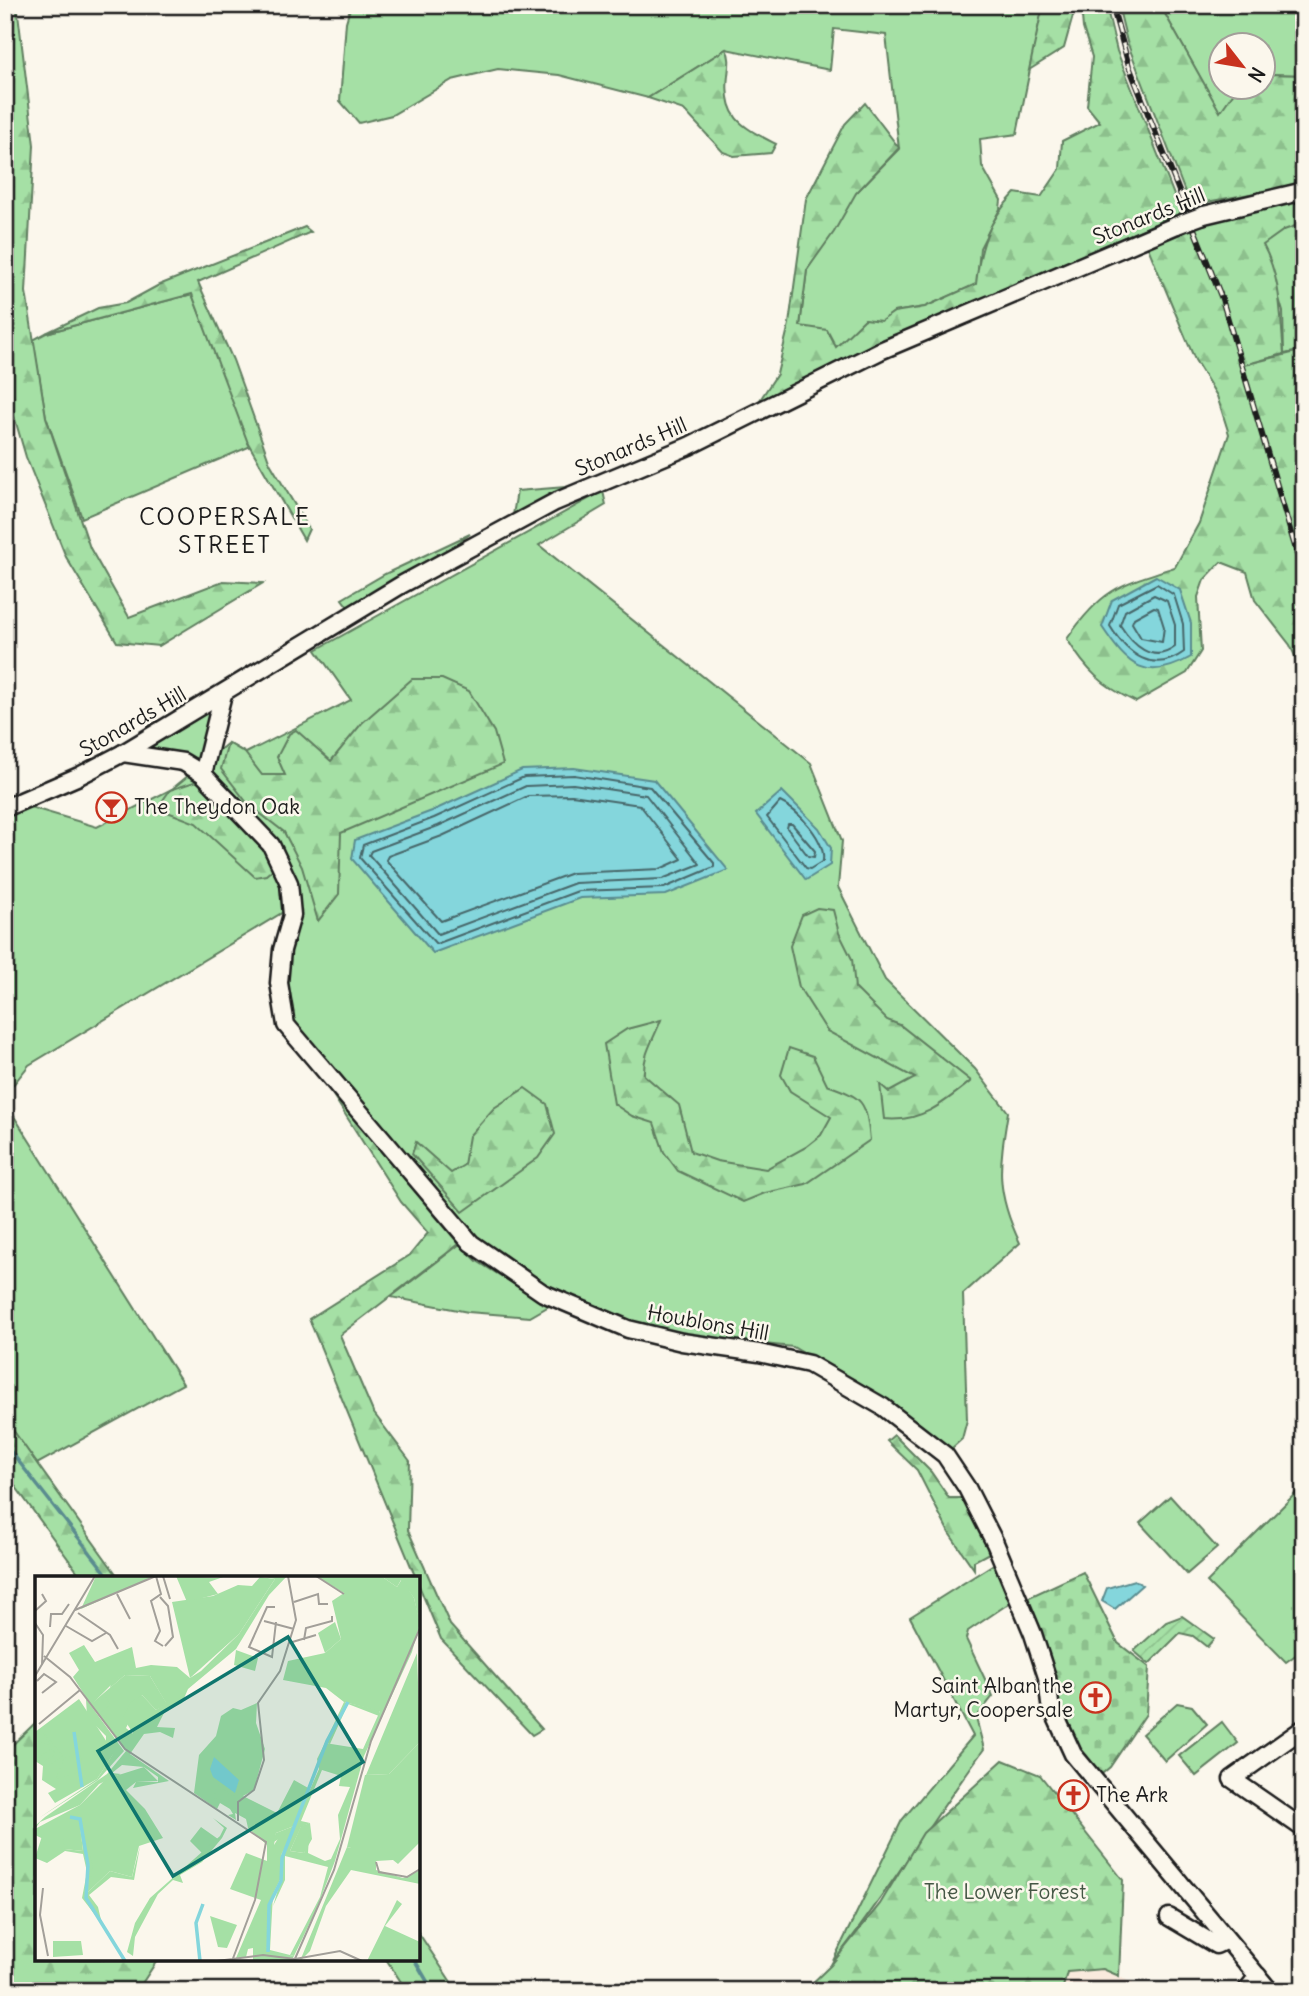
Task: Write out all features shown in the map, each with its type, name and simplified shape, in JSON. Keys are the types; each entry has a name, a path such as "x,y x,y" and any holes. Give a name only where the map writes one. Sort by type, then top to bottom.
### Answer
{"street":[{"name":"Stonards Hill","path":"5,808 123,754 401,585 555,502 689,446 880,351 1177,225 1204,215 1304,191"},
{"path":"203,774 223,694"},
{"name":"Houblons Hill","path":"123,754 183,762 203,774 271,845 289,883 292,915 282,950 279,983 286,1025 471,1243 543,1293 628,1329 682,1342 760,1353 809,1364 883,1407 945,1455 995,1542 1033,1634 1047,1677 1050,1704 1063,1737 1084,1771 1270,1991"},
{"path":"1304,1728 1231,1780 1304,1829"},
{"path":"1169,1916 1216,1945 1227,1940"},
{"path":"1246,1991 1258,1976"}],"shaded area":[{"path":"1103,1969 1146,1991 1062,1991 1067,1972"}],"green space":[{"path":"5,5 17,5 34,145 26,292 46,417 90,548 129,617 223,581 263,583 159,646 117,642 66,557 26,457 5,385"},
{"path":"351,5 1043,5 1017,134 980,139 982,166 1001,200 1000,209 980,248 977,284 925,307 894,312 881,322 865,319 836,348 800,326 807,270 855,194 899,149 886,35 834,29 830,70 726,49 648,98 559,75 498,69 452,80 392,115 359,123 340,101 346,22"},
{"path":"1043,5 1076,5 1064,48 1029,70"},
{"path":"1081,5 1106,5 1117,51 1181,213 981,299 754,409 777,374 789,324 806,199 845,124 865,103 899,148 856,193 834,232 807,270 800,326 827,330 836,347 865,319 881,321 894,312 925,307 976,284 987,235 1006,203 1015,193 1041,197 1060,169 1062,141 1100,122 1087,106 1092,57 1083,28"},
{"path":"1118,5 1160,5 1208,91 1208,102 1214,102 1220,112 1227,102 1278,102 1278,74 1304,75 1304,184 1190,205 1127,42"},
{"path":"1160,5 1304,5 1304,75 1278,74 1278,32 1208,32 1208,91"},
{"path":"726,49 729,55 728,101 732,111 744,126 776,144 771,153 734,156 723,152 684,110 648,98"},
{"path":"1214,102 1227,102 1220,113"},
{"path":"1304,196 1304,350 1284,354 1283,312 1263,245"},
{"path":"1304,196 1304,223 1284,230 1263,245 1277,285 1284,354 1244,365 1304,350 1304,676 1290,645 1255,600 1247,572 1221,562 1204,580 1198,597 1201,651 1187,673 1136,702 1096,676 1067,639 1091,609 1113,591 1175,567 1199,523 1229,434 1217,396 1195,360 1144,238"},
{"path":"305,227 311,232 198,282 233,360 270,463 309,529 304,540 248,443 192,294 46,333 98,308 126,303 159,285"},
{"path":"192,294 251,446 82,518 46,417 33,340 46,333"},
{"path":"578,486 513,515 517,491"},
{"path":"603,491 606,505 539,545 811,763 842,841 838,887 885,980 975,1069 1008,1112 1001,1179 1006,1208 1020,1243 963,1294 967,1420 962,1439 950,1450 894,1407 793,1347 705,1338 643,1326 552,1297 493,1258 292,1025 286,1002 285,911 29,1065 5,1095 5,811 20,804 97,827 172,789 228,743 246,753 351,700 316,650"},
{"path":"470,534 434,561 351,611 342,599 385,574"},
{"path":"412,679 442,679 469,691 494,732 503,764 341,833 339,894 318,921 302,867 284,832 248,804 221,769 228,743 245,753 262,775 285,775 277,757 289,734 296,730 331,761 362,723"},
{"path":"217,704 197,759 139,749"},
{"path":"197,781 208,786 274,860 273,869 266,875 255,877 196,823 165,811 163,800 170,790"},
{"path":"817,908 833,910 839,933 852,959 855,988 887,1020 900,1025 971,1081 931,1110 909,1118 884,1119 880,1084 889,1092 915,1078 827,1031 799,987 790,946 802,915"},
{"path":"661,1020 647,1053 644,1075 679,1105 691,1152 717,1161 766,1169 806,1147 821,1135 831,1117 790,1091 781,1075 789,1048 813,1056 827,1085 849,1094 861,1103 867,1117 870,1140 806,1184 765,1193 743,1202 678,1171 664,1152 654,1123 632,1116 614,1104 604,1044 627,1029"},
{"path":"525,1088 547,1104 555,1134 538,1158 463,1212 412,1154 416,1142 451,1173 464,1165 469,1136 494,1108"},
{"path":"329,1089 459,1244 340,1335 373,1412 410,1461 408,1530 450,1625 542,1729 532,1735 441,1639 420,1588 420,1576 415,1576 309,1319 410,1255 428,1233 401,1202"},
{"path":"5,1102 183,1384 37,1464 5,1419"},
{"path":"460,1244 477,1261 549,1306 530,1317 468,1312 391,1297"},
{"path":"5,1419 118,1576 81,1576 5,1472"},
{"path":"894,1435 931,1472 949,1498 963,1498 991,1552 974,1561 974,1569 949,1533 917,1470 887,1441"},
{"path":"1304,1485 1304,1649 1286,1662 1207,1582"},
{"path":"1170,1496 1217,1548 1187,1574 1140,1523"},
{"path":"997,1562 1014,1600 968,1631 966,1639 993,1696 976,1718 984,1749 831,1965 902,1820 973,1736 910,1617"},
{"path":"1083,1572 1118,1643 1149,1667 1146,1714 1110,1767 1097,1778 1082,1760 1053,1702 1052,1665 1025,1599"},
{"path":"1182,1616 1214,1639 1207,1647 1193,1636 1180,1633 1149,1664 1134,1651 1166,1622"},
{"path":"1177,1703 1192,1706 1207,1724 1165,1761 1142,1734"},
{"path":"1222,1722 1238,1743 1196,1776 1179,1756"},
{"path":"35,1723 35,1961 157,1961 137,1991 5,1990 5,1752"},
{"name":"The Lower Forest","path":"1003,1760 1040,1775 1123,1880 1119,1976 1103,1969 1067,1972 1062,1991 804,1991 831,1965 880,1904 923,1833"},
{"path":"420,1935 457,1991 407,1991 387,1961 420,1961"}],"water":[{"path":"1156,576 1180,590 1191,623 1191,657 1162,669 1150,669 1130,660 1111,641 1102,627 1112,600"},
{"path":"574,768 654,780 728,870 666,895 580,898 433,953 352,859 355,840 432,811 522,770"},
{"path":"782,791 819,828 831,848 830,865 806,880 756,814"},
{"path":"1134,1580 1142,1585 1115,1609 1102,1601 1107,1588"}],"waterway":[{"path":"5,1444 108,1576"},
{"path":"415,1961 433,1991"}],"railway":[{"path":"1112,5 1129,66 1222,299 1304,577"}],"place":[{"name":"The Theydon Oak","path":"111,807"},
{"name":"Saint Alban the Martyr, Coopersale","path":"1096,1698"},
{"name":"The Ark","path":"1073,1795"}],"district":[{"name":"COOPERSALE STREET","path":"225,531"}]}
